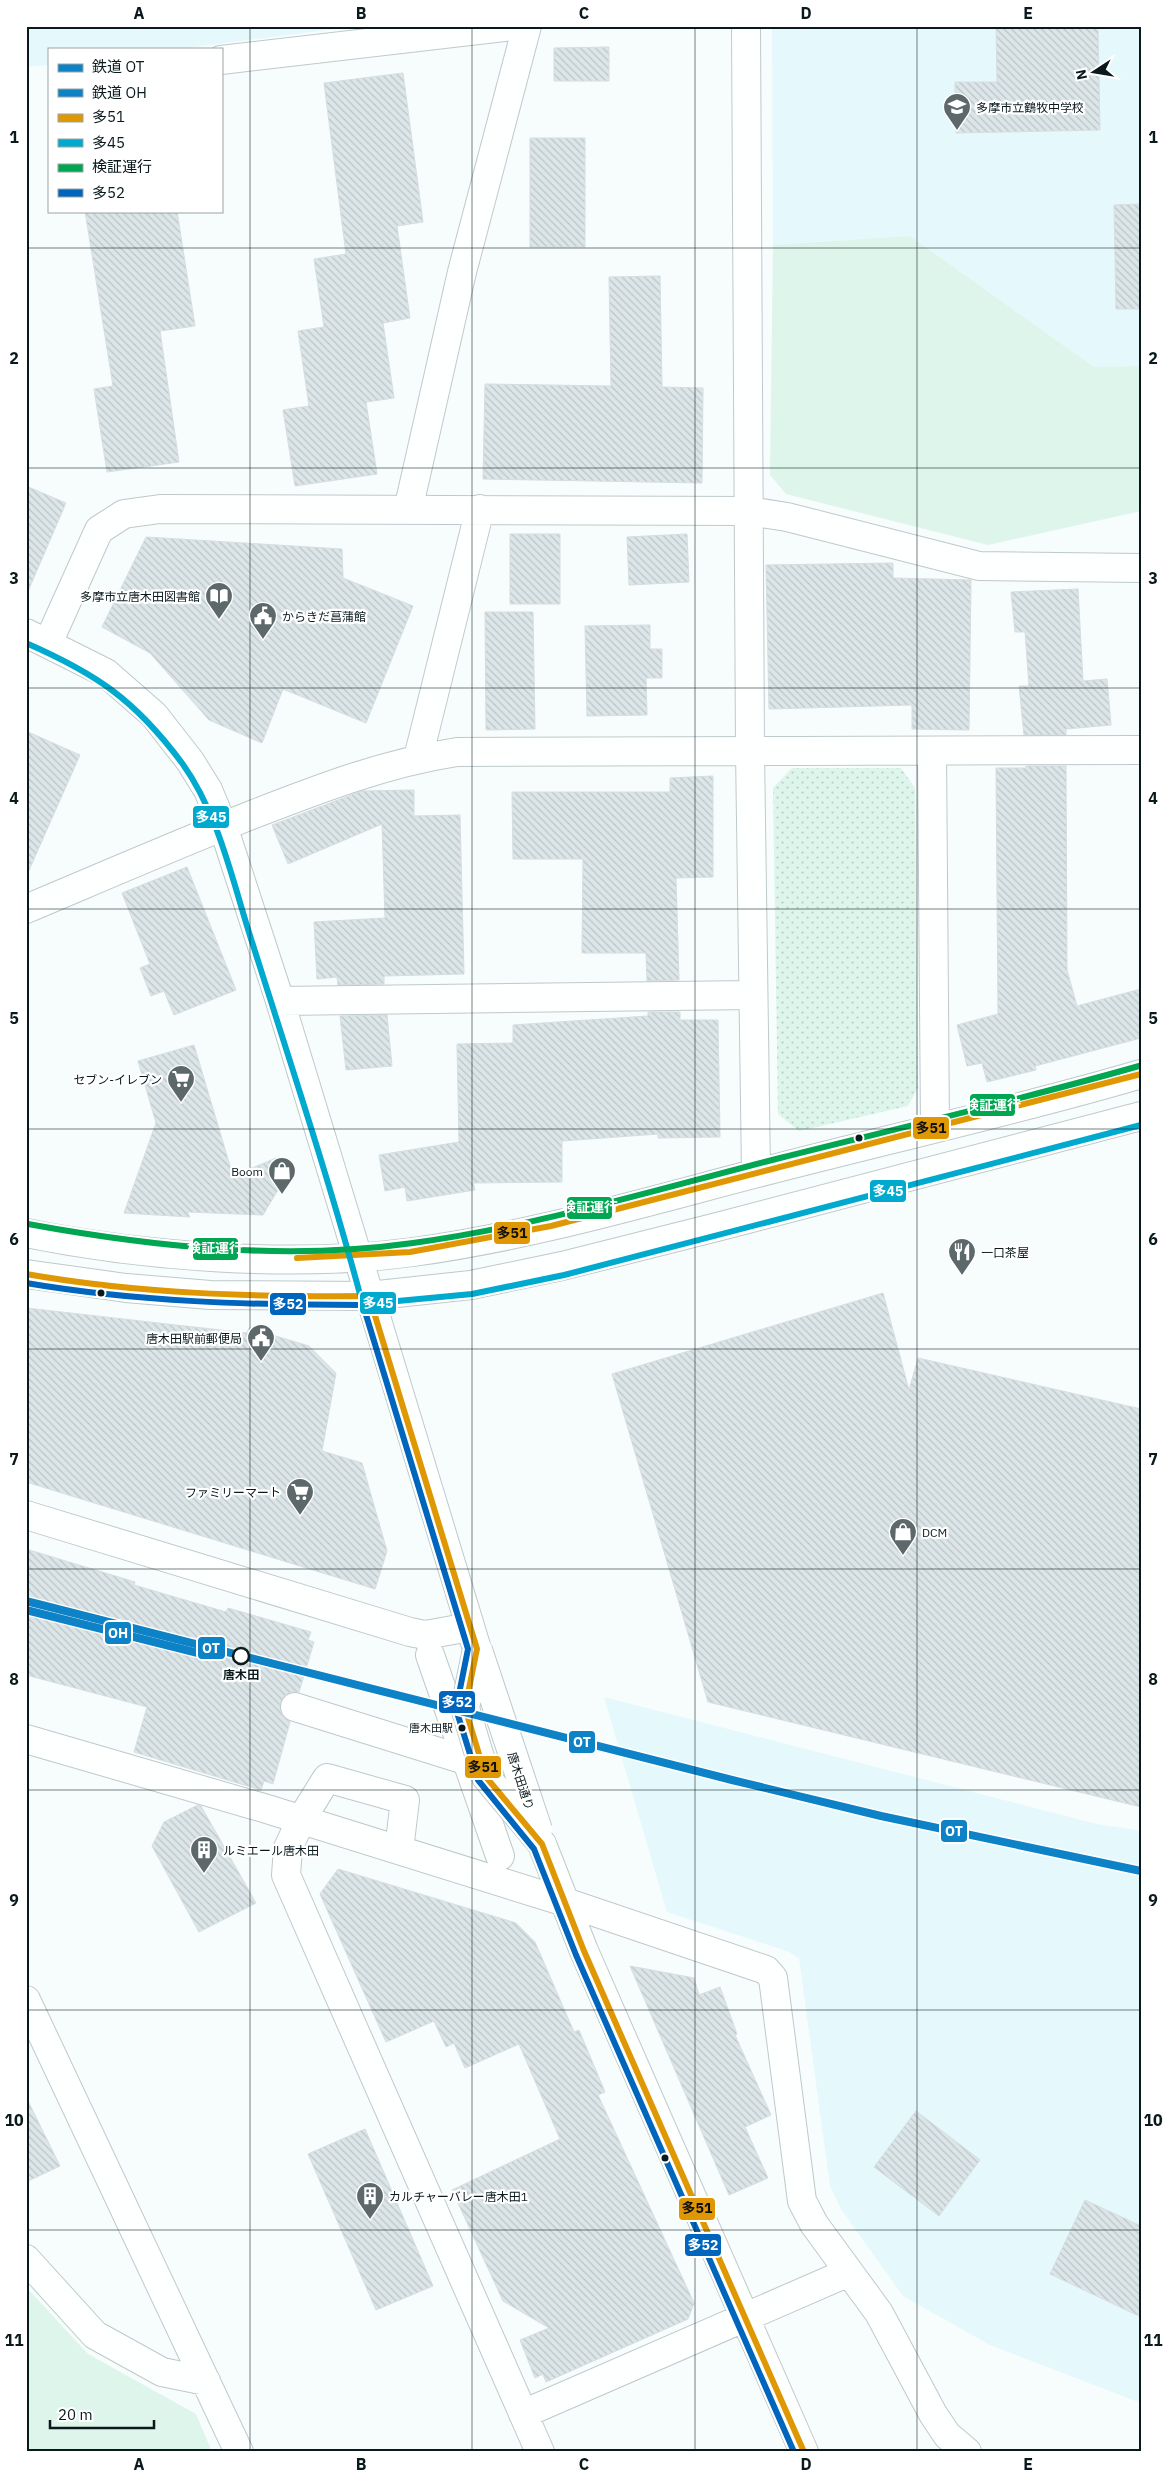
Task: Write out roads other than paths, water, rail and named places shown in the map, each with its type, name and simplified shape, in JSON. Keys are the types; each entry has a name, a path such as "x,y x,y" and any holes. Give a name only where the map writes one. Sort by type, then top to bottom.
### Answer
{"street":[{"path":"222,60 514,26"},
{"path":"408,510 462,272 527,26"},
{"path":"746,26 752,995 756,1173"},
{"path":"418,758 480,509"},
{"path":"37,638 99,530 124,514 160,510 480,509 749,511 788,517 979,566 1141,568"},
{"name":"唐木田通り","path":"37,638 106,673 154,715 190,761 208,790 224,826 280,1001 358,1256 368,1296 474,1638 514,1846 560,1891 804,2452"},
{"path":"26,909 224,826 337,782 418,758 457,752 1141,750"},
{"path":"932,752 935,1127"},
{"path":"280,1001 752,995"},
{"path":"26,1233 130,1249 204,1256 291,1258 358,1256 450,1246 551,1226 1141,1074"},
{"path":"26,1274 126,1288 210,1295 368,1296 471,1285 562,1266 1141,1116"},
{"path":"26,1515 410,1632 425,1635 474,1638"},
{"path":"430,1655 468,1761 514,1846"},
{"path":"295,1707 468,1761"},
{"path":"26,1739 398,1850 560,1891 766,1970 772,1978 802,2201 814,2224 879,2313 933,2414 947,2435 967,2452"},
{"path":"398,1850 405,1800 327,1778 301,1820 288,1848 286,1875 540,2452"},
{"path":"26,2000 239,2452"},
{"path":"26,2259 95,2335 162,2372 206,2380"},
{"path":"523,2414 849,2272"}],"rail line":[{"name":"OT","path":"26,1601 732,1780 881,1816 1141,1871"},
{"name":"OH","path":"26,1610 210,1656"}],"place":[{"name":"多摩市立鶴牧中学校","path":"957,131"},
{"name":"多摩市立唐木田図書館","path":"219,620"},
{"name":"からきだ菖蒲館","path":"263,640"},
{"name":"セブン-イレブン","path":"181,1103"},
{"name":"Boom","path":"282,1195"},
{"name":"一口茶屋","path":"962,1276"},
{"name":"唐木田駅前郵便局","path":"261,1362"},
{"name":"ファミリーマート","path":"300,1516"},
{"name":"DCM","path":"903,1556"},
{"name":"唐木田","path":"241,1656"},
{"name":"唐木田駅","path":"462,1728"},
{"name":"ルミエール唐木田","path":"204,1874"},
{"name":"カルチャーバレー唐木田1","path":"370,2220"}]}
